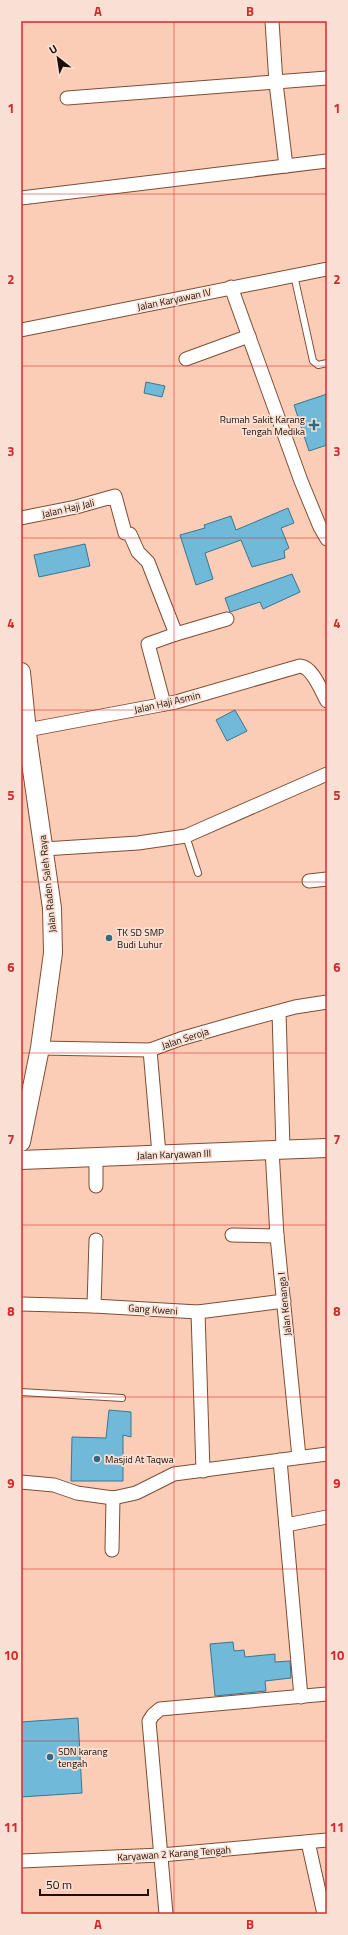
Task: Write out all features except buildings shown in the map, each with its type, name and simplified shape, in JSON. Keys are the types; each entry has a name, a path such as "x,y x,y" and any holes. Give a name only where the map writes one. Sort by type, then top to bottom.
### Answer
{"main road":[{"name":"Jalan Raden Saleh Raya","path":"21,672 25,731 52,908 53,954 40,1048 21,1142"},
{"name":"Jalan Karyawan III","path":"21,1160 327,1148"}],"street":[{"path":"272,21 276,83 286,166"},
{"path":"67,98 327,78"},
{"path":"21,198 327,161"},
{"name":"Jalan Karyawan IV","path":"21,330 327,269"},
{"path":"231,287 301,481 320,527 327,539"},
{"path":"186,359 249,336"},
{"name":"Jalan Haji Jali","path":"21,518 76,508 116,496 125,533 130,534 138,552 148,562 176,634"},
{"path":"164,704 148,644 227,619"},
{"name":"Jalan Haji Asmin","path":"25,731 164,704 296,667 304,667 310,673 327,701"},
{"path":"44,849 138,843 186,836 327,774"},
{"path":"309,881 327,879"},
{"name":"Jalan Seroja","path":"40,1048 150,1050 194,1035 295,1007 327,1002"},
{"name":"Jalan Kenanga I","path":"279,1012 277,1236 300,1457"},
{"path":"150,1050 159,1154"},
{"path":"96,1157 96,1186"},
{"path":"232,1235 277,1236"},
{"path":"94,1306 96,1240"},
{"name":"Gang Kweni","path":"21,1304 94,1306 198,1312 284,1301"},
{"path":"198,1312 203,1471"},
{"path":"21,1482 54,1485 77,1493 113,1498 136,1493 174,1474 327,1454"},
{"path":"280,1460 301,1697"},
{"path":"112,1550 113,1498"},
{"path":"286,1525 327,1517"},
{"path":"166,1914 149,1721 153,1714 160,1709 327,1694"},
{"name":"Karyawan 2 Karang Tengah","path":"21,1861 161,1855 327,1840"},
{"path":"308,1842 324,1914"}],"lane":[{"path":"294,275 314,361 318,365 327,364"},
{"path":"186,836 198,873"},
{"path":"21,1392 122,1398"}],"place":[{"name":"Rumah Sakit Karang Tengah Medika","path":"314,425"},
{"name":"TK SD SMP Budi Luhur","path":"109,938"},
{"name":"Masjid At Taqwa","path":"97,1459"},
{"name":"SDN karang tengah","path":"50,1757"}]}
